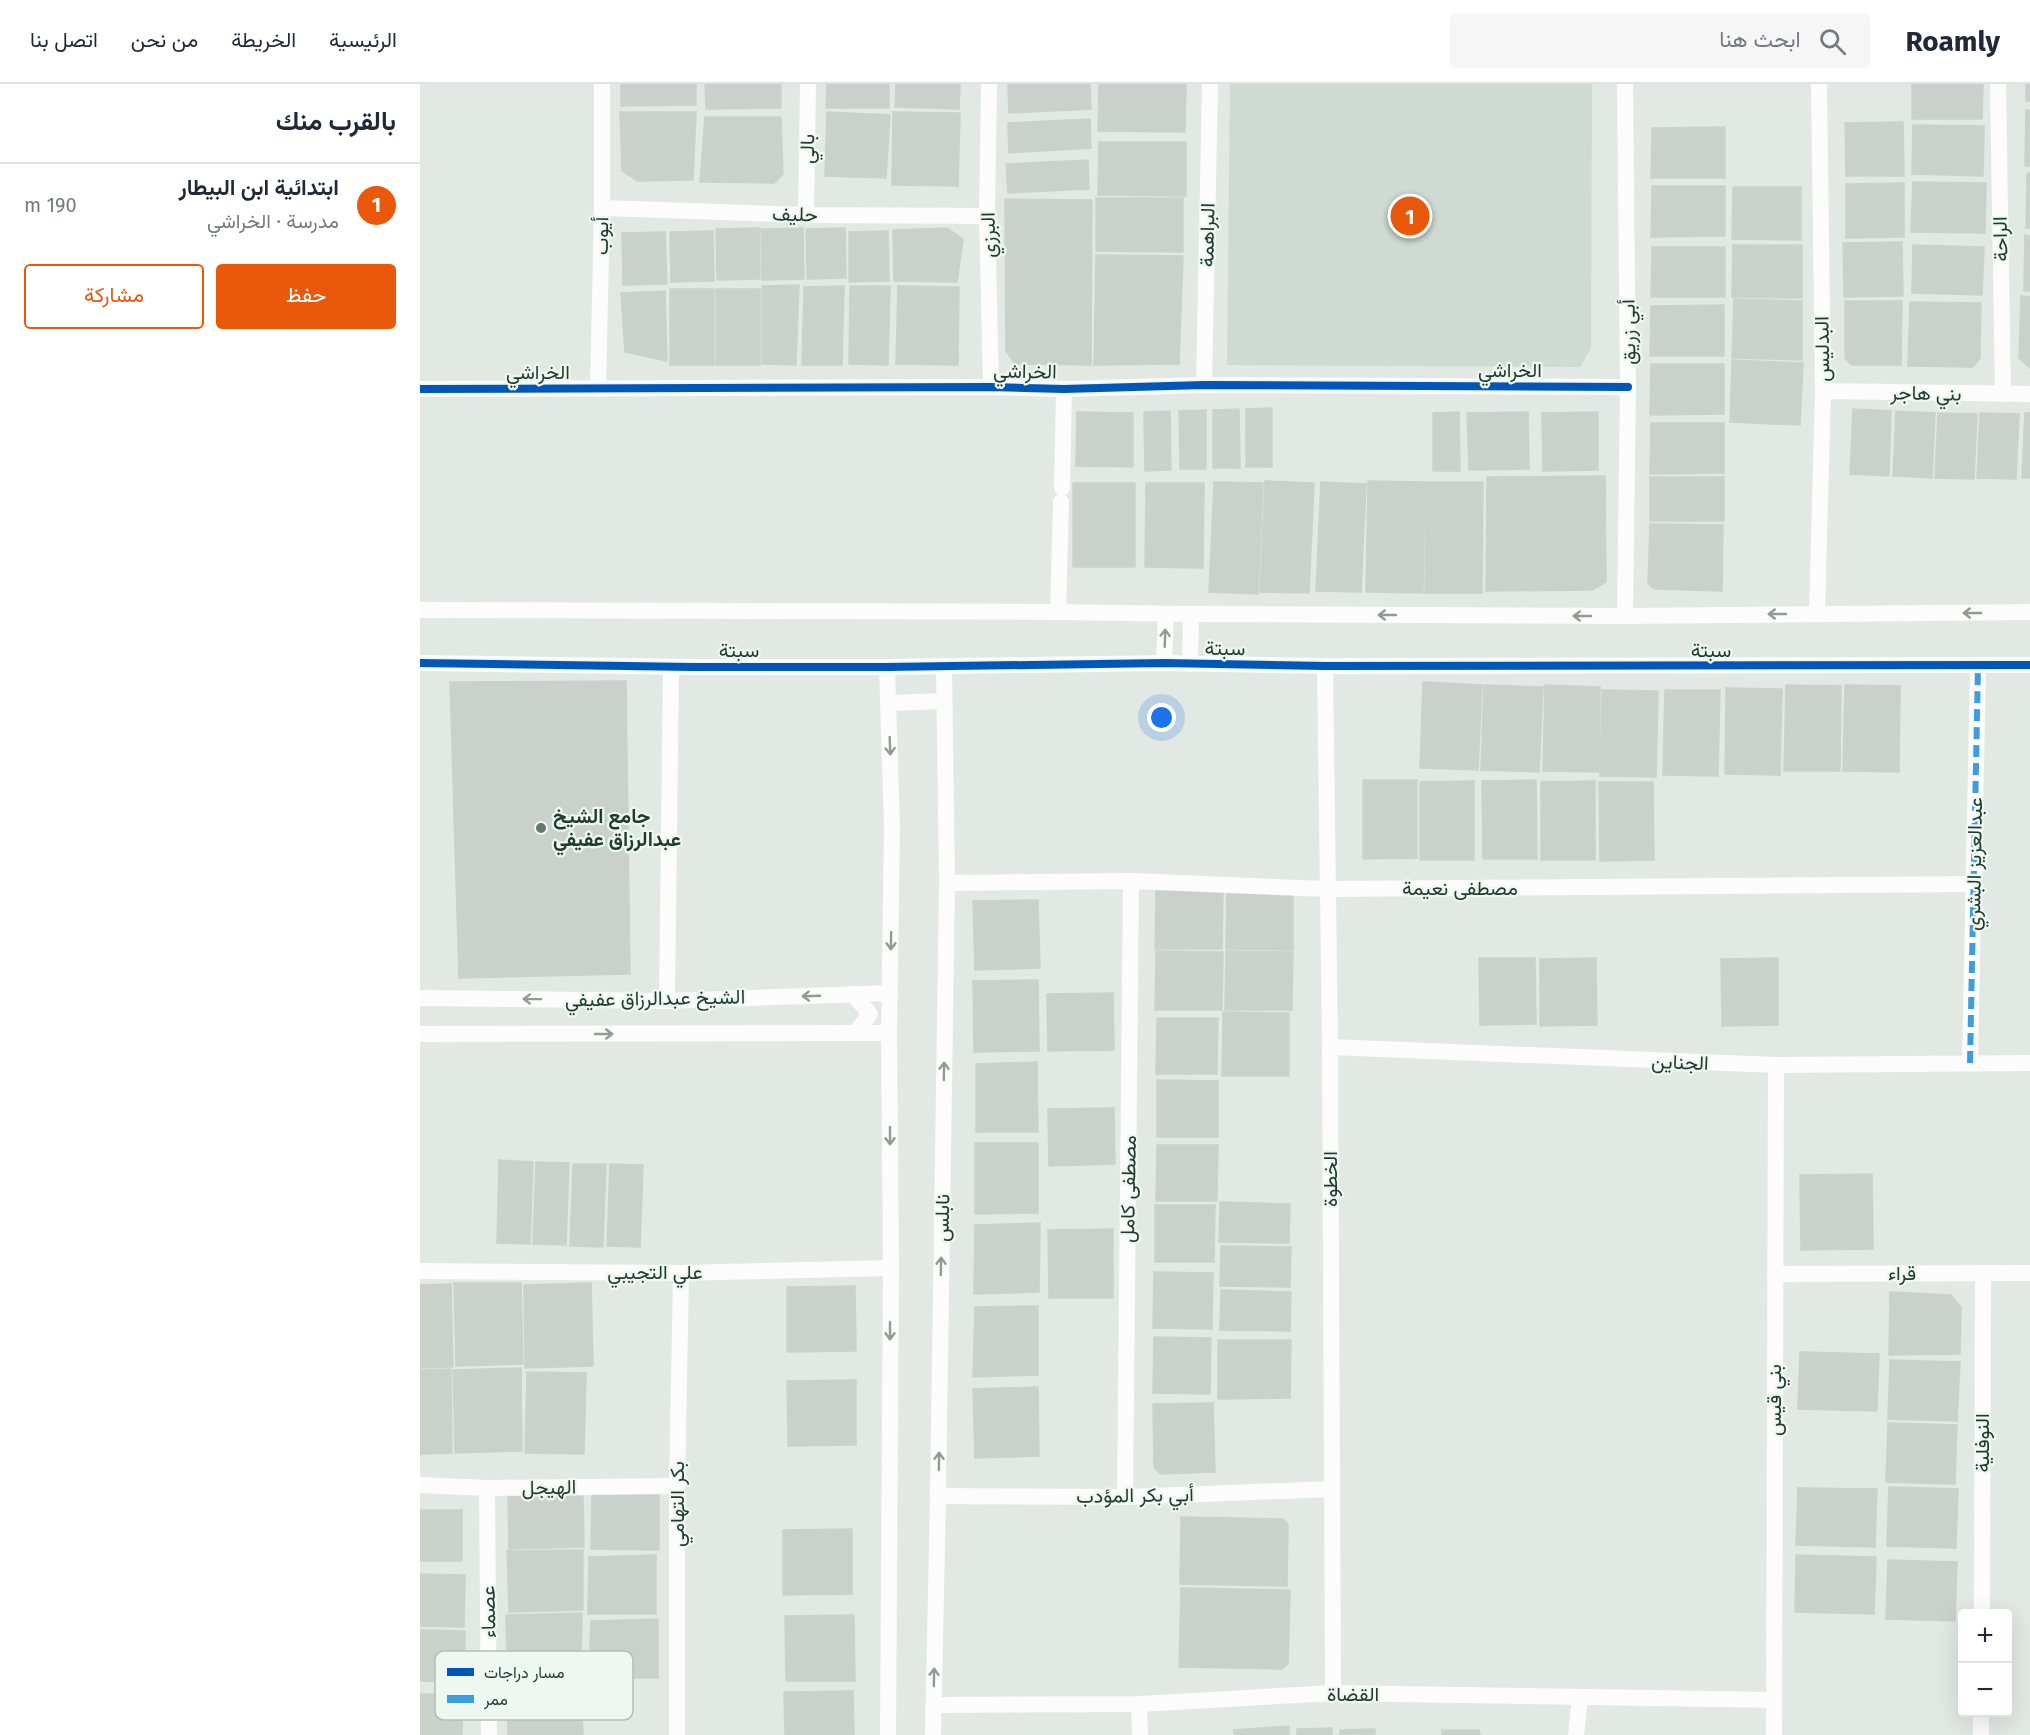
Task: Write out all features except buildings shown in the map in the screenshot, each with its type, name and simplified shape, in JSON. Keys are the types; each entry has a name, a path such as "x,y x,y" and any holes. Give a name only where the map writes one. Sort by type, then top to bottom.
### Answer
{"street":[{"name":"أيوب","path":"597,388 602,208 602,84"},
{"name":"بالي","path":"806,215 808,84"},
{"name":"البرزي","path":"989,84 987,216 991,387"},
{"name":"البراهمة","path":"1204,385 1210,84"},
{"name":"أبي زريق","path":"1625,84 1628,387 1625,616"},
{"name":"البدليس","path":"1817,614 1823,391 1819,84"},
{"name":"الراحة","path":"1998,84 2003,394"},
{"name":"حليف","path":"602,208 806,215 987,216"},
{"name":"الخراشي","path":"420,389 991,387 1064,389 1204,385 1628,387"},
{"path":"1058,612 1064,389"},
{"name":"بني هاجر","path":"1823,391 2030,394"},
{"name":"سبتة","path":"420,610 1625,616 2030,612"},
{"path":"1164,663 1166,614"},
{"path":"1190,664 1191,614"},
{"name":"سبتة","path":"420,663 671,667 1164,663 1325,666 2030,665"},
{"name":"نابلس","path":"933,1735 946,883 944,666"},
{"name":"الخطوة","path":"1325,666 1330,1047 1333,1693"},
{"name":"عبدالعزيز البشري","path":"1970,1063 1978,666"},
{"path":"667,1000 671,667"},
{"path":"887,667 892,827 889,1033 891,1268 888,1735"},
{"path":"888,704 944,701"},
{"name":"مصطفى نعيمة","path":"946,883 1131,881 1327,888 1974,884"},
{"name":"مصطفى كامل","path":"1125,1497 1131,881"},
{"name":"الشيخ عبدالرزاق عفيفي","path":"420,998 667,1000 890,993"},
{"path":"853,994 870,1014 855,1034"},
{"name":"الشيخ عبدالرزاق عفيفي","path":"420,1034 889,1033"},
{"name":"الجناين","path":"1330,1047 1776,1065 2030,1064"},
{"name":"بني قيس","path":"1774,1735 1776,1065"},
{"name":"علي التجيبي","path":"420,1271 681,1273 891,1268"},
{"name":"بكر التهامي","path":"677,1735 677,1486 681,1273"},
{"name":"النوفلية","path":"1982,1609 1983,1273"},
{"name":"قراء","path":"1775,1274 2030,1273"},
{"name":"الهيجل","path":"420,1485 486,1488 677,1486"},
{"name":"عصماء","path":"486,1488 488,1651"},
{"name":"أبي بكر المؤدب","path":"938,1496 1125,1497 1332,1489"},
{"name":"القضاة","path":"933,1705 1139,1704 1333,1693 1774,1700"},
{"path":"1576,1735 1580,1696"},
{"path":"1139,1704 1140,1735"},
{"path":"1981,1717 1981,1735"},
{"name":"عصماء","path":"489,1720 489,1735"}],"shaded area":[{"path":"1230,84 1592,84 1591,348 1580,367 1227,365"}],"marked path":[{"path":"1970,1063 1978,666"}],"cycle path":[{"path":"420,389 991,387 1064,389 1204,385 1628,387"},
{"path":"420,663 693,667 1164,663 1325,666 2030,665"}],"place":[{"name":"ابتدائية ابن البيطار","path":"1410,216"},
{"name":"جامع الشيخ عبدالرزاق عفيفي","path":"541,828"}]}
